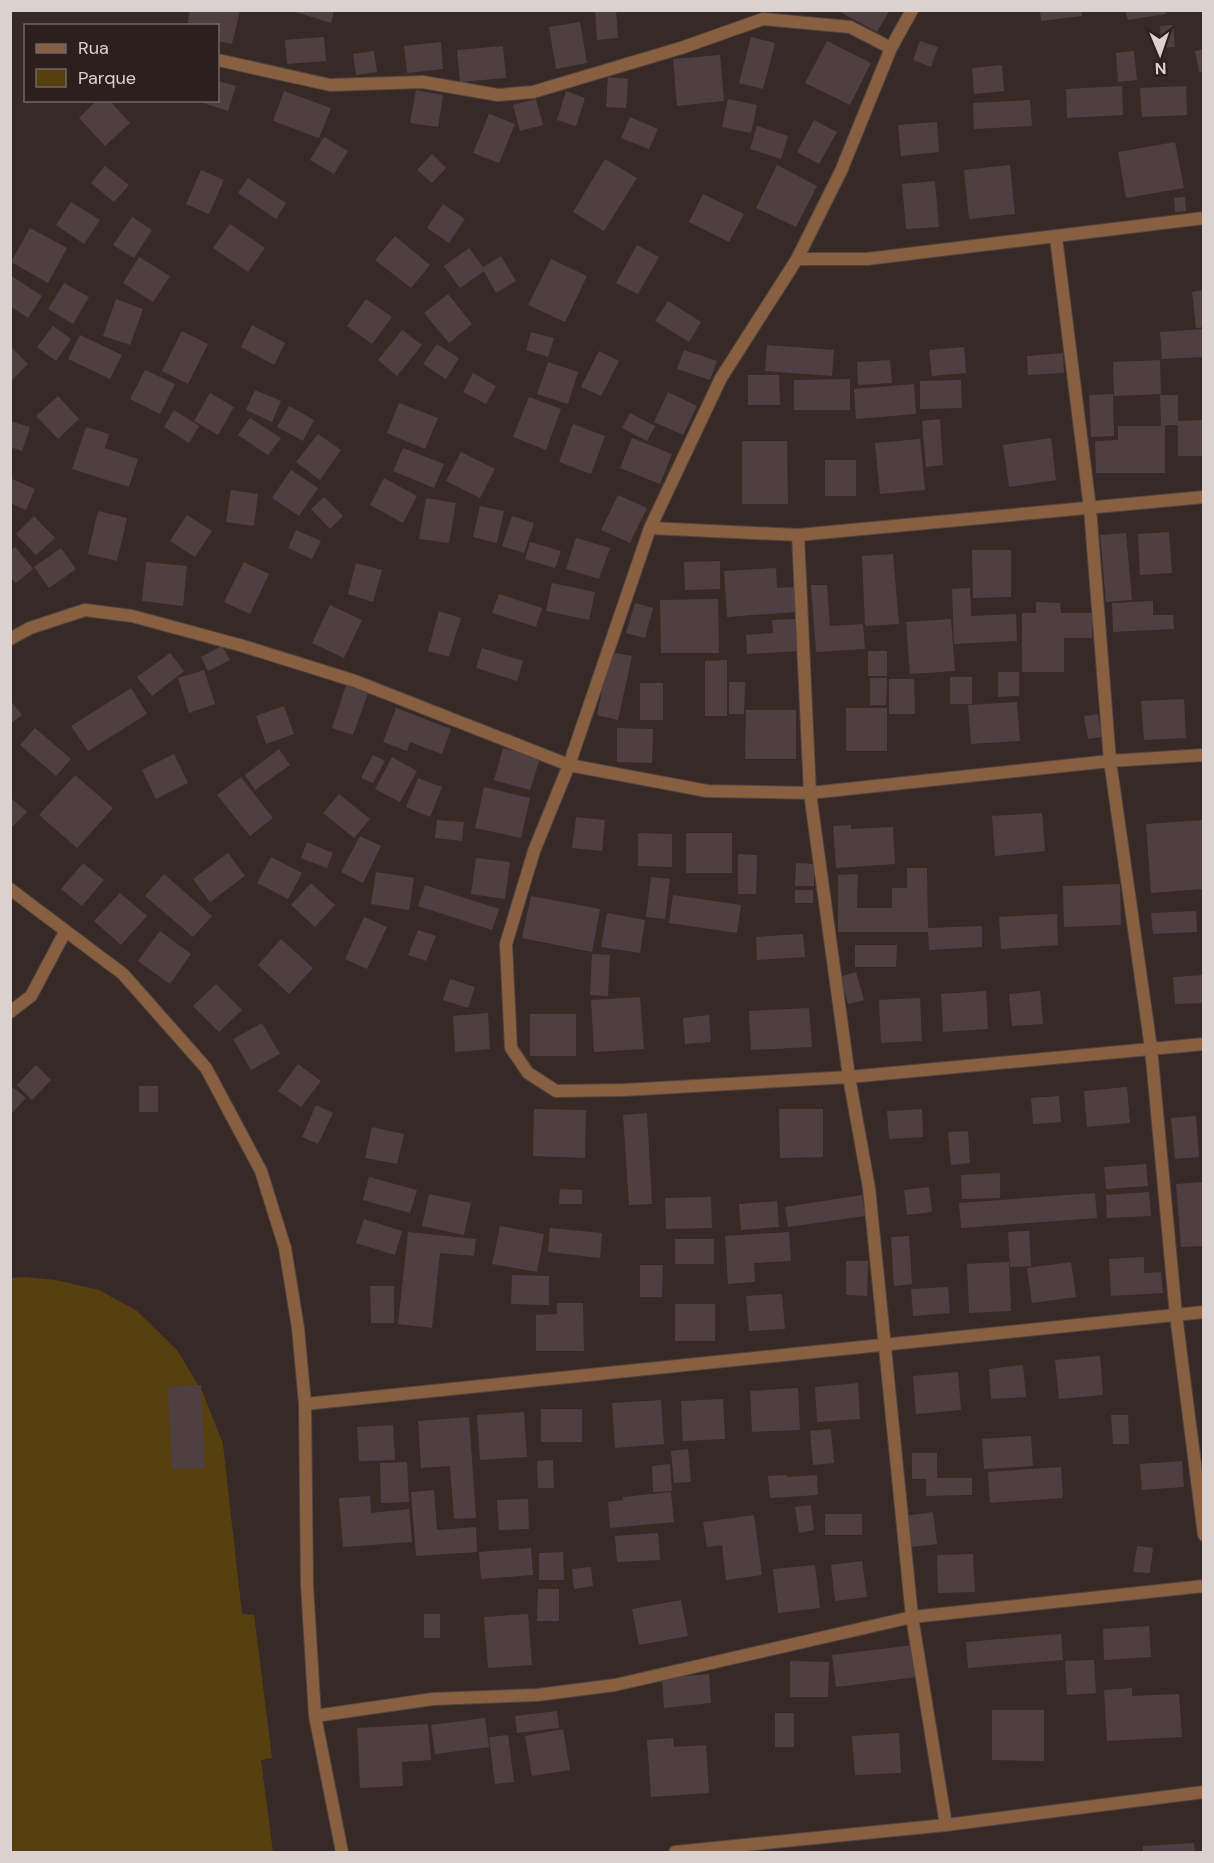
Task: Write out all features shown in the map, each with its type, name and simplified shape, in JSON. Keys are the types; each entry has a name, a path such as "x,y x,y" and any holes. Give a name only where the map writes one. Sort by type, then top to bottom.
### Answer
{"street":[{"path":"912,10 891,48 841,171 797,259 721,378 650,528 568,765 534,850 506,944 510,1048 528,1073 556,1091 624,1090 849,1077 1203,1044"},
{"path":"219,60 330,84 423,82 498,95 533,92 681,48 763,19 850,27 891,48"},
{"path":"797,259 867,259 1056,238 1203,218"},
{"path":"1056,238 1090,508 1110,761 1151,1048 1176,1315 1203,1535"},
{"path":"650,528 798,535 1203,497"},
{"path":"798,535 810,793 849,1077 869,1188 912,1617 945,1825"},
{"path":"10,639 30,628 85,610 132,616 243,646 355,681 568,765 707,791 810,793 1110,761 1203,755"},
{"path":"10,889 123,974 206,1068 261,1171 285,1248 298,1328 305,1404 307,1585 315,1716 342,1852"},
{"path":"10,1012 31,996 65,932"},
{"path":"305,1404 1203,1312"},
{"path":"315,1716 433,1699 537,1695 615,1685 912,1617 1203,1586"},
{"path":"675,1852 945,1825 1203,1792"}],"green space":[{"path":"10,1278 56,1280 99,1290 137,1311 177,1350 203,1393 223,1444 242,1614 254,1615 272,1758 261,1760 273,1852 11,1852"}],"building":[{"path":"190,10 240,10 232,44 219,41 219,24 187,24"},
{"path":"289,10 334,10 331,23"},
{"path":"595,10 616,10 618,38 597,40"},
{"path":"844,10 890,10 877,32 842,13"},
{"path":"1040,10 1081,10 1082,16 1041,21"},
{"path":"1125,10 1166,10 1166,14 1128,20"},
{"path":"580,22 587,63 556,69 549,27"},
{"path":"1173,25 1175,47 1161,48 1160,26"},
{"path":"324,37 326,61 287,64 285,40"},
{"path":"751,37 775,43 763,89 739,83"},
{"path":"827,41 871,63 850,105 805,83"},
{"path":"920,41 938,47 931,67 913,60"},
{"path":"441,42 443,69 407,73 404,46"},
{"path":"503,46 506,78 460,82 457,50"},
{"path":"1204,49 1204,71 1199,72 1195,51"},
{"path":"374,51 377,72 356,75 353,54"},
{"path":"1134,51 1137,80 1118,82 1116,53"},
{"path":"720,55 724,101 677,106 673,59"},
{"path":"1002,65 1004,91 974,94 972,68"},
{"path":"608,77 628,79 626,108 606,107"},
{"path":"219,81 236,86 228,111 200,102 219,102"},
{"path":"1122,86 1123,115 1067,118 1066,89"},
{"path":"1186,86 1187,115 1142,117 1140,88"},
{"path":"416,90 443,95 438,127 410,123"},
{"path":"284,91 331,108 319,138 273,121"},
{"path":"566,91 585,98 576,126 557,120"},
{"path":"536,99 543,125 520,131 513,105"},
{"path":"728,99 757,105 751,133 722,127"},
{"path":"1030,100 1032,126 974,129 973,103"},
{"path":"95,102 111,102 130,123 105,146 79,118"},
{"path":"489,114 515,124 499,163 473,153"},
{"path":"630,117 658,129 649,149 621,138"},
{"path":"814,120 837,132 819,164 797,152"},
{"path":"937,122 939,152 901,156 898,125"},
{"path":"757,126 788,136 781,159 750,149"},
{"path":"324,137 348,151 334,174 310,160"},
{"path":"1175,142 1184,188 1126,198 1118,152"},
{"path":"432,154 446,168 432,183 417,170"},
{"path":"605,159 637,178 604,231 573,212"},
{"path":"777,165 817,186 796,227 756,208"},
{"path":"1010,165 1015,214 969,219 964,170"},
{"path":"105,166 129,185 114,202 91,183"},
{"path":"201,170 224,180 209,214 186,204"},
{"path":"248,178 286,203 276,219 238,193"},
{"path":"935,181 939,227 906,229 902,184"},
{"path":"703,194 744,214 729,242 689,222"},
{"path":"1185,197 1186,211 1175,212 1174,198"},
{"path":"71,202 100,220 84,244 56,225"},
{"path":"443,204 465,219 449,243 427,228"},
{"path":"132,217 152,230 134,258 113,245"},
{"path":"230,224 265,248 248,272 213,248"},
{"path":"30,228 67,248 48,283 11,262"},
{"path":"395,236 430,265 411,288 375,260"},
{"path":"637,245 659,257 638,294 616,283"},
{"path":"469,248 483,267 501,256 516,281 496,293 484,271 460,288 444,266"},
{"path":"139,257 170,276 153,302 123,283"},
{"path":"551,259 587,276 565,322 528,305"},
{"path":"10,275 42,296 28,318 10,306"},
{"path":"64,283 89,297 73,324 48,309"},
{"path":"1204,290 1204,327 1196,328 1192,292"},
{"path":"448,294 472,324 449,343 424,313"},
{"path":"116,299 143,309 130,345 103,336"},
{"path":"366,299 392,317 372,344 347,326"},
{"path":"668,301 701,322 689,342 655,321"},
{"path":"252,325 285,343 274,365 241,347"},
{"path":"53,326 71,339 56,361 37,347"},
{"path":"1204,329 1204,357 1162,359 1160,332"},
{"path":"402,330 422,345 397,376 378,360"},
{"path":"182,331 208,344 188,384 162,371"},
{"path":"531,332 554,338 548,357 526,350"},
{"path":"80,335 122,355 110,379 68,359"},
{"path":"437,344 459,358 446,379 423,364"},
{"path":"767,345 834,350 832,376 765,371"},
{"path":"964,347 966,373 932,376 929,350"},
{"path":"12,348 28,364 12,380 10,350"},
{"path":"684,350 717,361 710,380 677,369"},
{"path":"599,351 619,361 601,396 581,387"},
{"path":"1063,353 1064,373 1028,375 1027,356"},
{"path":"890,360 892,383 858,385 857,362"},
{"path":"1160,360 1161,394 1114,396 1113,362"},
{"path":"548,362 578,372 568,404 537,394"},
{"path":"145,370 175,384 160,414 130,399"},
{"path":"473,373 496,386 486,404 463,392"},
{"path":"748,375 779,375 780,405 748,405"},
{"path":"850,379 850,410 794,410 794,380"},
{"path":"961,380 962,408 920,409 920,381"},
{"path":"914,384 916,414 856,419 854,389"},
{"path":"255,390 281,401 272,422 246,410"},
{"path":"668,392 697,406 683,435 654,422"},
{"path":"210,393 234,407 218,435 194,421"},
{"path":"1113,394 1114,436 1091,437 1089,395"},
{"path":"1160,395 1178,395 1178,421 1204,420 1204,456 1178,456 1178,425 1165,425 1165,473 1096,473 1095,441 1118,440 1118,426 1161,426"},
{"path":"58,396 79,419 58,439 36,416"},
{"path":"529,397 561,409 546,450 513,437"},
{"path":"399,403 438,418 425,449 387,433"},
{"path":"289,406 314,420 303,441 277,427"},
{"path":"174,410 199,426 189,443 164,427"},
{"path":"630,413 655,426 647,441 622,428"},
{"path":"250,418 281,438 268,455 238,435"},
{"path":"940,419 943,465 926,467 922,421"},
{"path":"10,421 30,427 22,451 10,447"},
{"path":"573,424 605,436 591,474 559,462"},
{"path":"86,427 109,434 105,448 138,459 129,487 72,469"},
{"path":"318,434 341,450 320,480 296,462"},
{"path":"632,438 672,454 660,484 620,468"},
{"path":"1051,438 1056,480 1009,487 1003,445"},
{"path":"920,439 925,490 880,494 875,443"},
{"path":"742,441 787,441 788,504 742,504"},
{"path":"403,448 444,464 434,488 393,471"},
{"path":"461,452 495,469 480,498 446,481"},
{"path":"825,460 856,460 856,496 825,496"},
{"path":"291,470 318,488 299,516 272,498"},
{"path":"10,478 35,489 26,510 10,503"},
{"path":"384,478 417,496 403,523 370,505"},
{"path":"231,490 258,494 254,526 226,522"},
{"path":"618,495 647,508 630,543 601,530"},
{"path":"324,497 343,516 330,529 311,509"},
{"path":"426,498 456,503 449,543 419,539"},
{"path":"480,506 504,511 497,543 473,537"},
{"path":"98,511 127,518 117,561 88,554"},
{"path":"187,515 212,531 195,557 170,541"},
{"path":"34,516 55,538 36,555 16,534"},
{"path":"512,516 534,523 524,553 502,546"},
{"path":"296,530 321,541 312,559 288,548"},
{"path":"1169,532 1172,573 1140,575 1138,534"},
{"path":"1126,533 1132,600 1106,602 1100,535"},
{"path":"576,538 610,548 599,579 566,569"},
{"path":"530,542 561,551 555,568 525,559"},
{"path":"15,547 33,569 16,583 10,577 10,551"},
{"path":"61,548 76,569 49,588 34,567"},
{"path":"972,550 1011,550 1011,597 973,598"},
{"path":"893,554 899,624 865,626 862,556"},
{"path":"720,561 720,589 685,590 684,562"},
{"path":"146,562 187,566 183,606 142,601"},
{"path":"244,562 269,574 250,614 224,602"},
{"path":"356,563 382,570 373,602 348,594"},
{"path":"776,568 777,588 794,587 796,612 727,617 724,571"},
{"path":"552,583 595,592 589,620 546,611"},
{"path":"811,585 827,585 830,626 863,624 865,649 816,652"},
{"path":"970,588 971,616 1016,614 1017,641 954,644 952,589"},
{"path":"499,594 542,608 536,627 492,613"},
{"path":"718,599 719,653 661,653 660,600"},
{"path":"1153,601 1153,615 1173,615 1174,629 1113,632 1112,603"},
{"path":"1036,602 1060,603 1061,613 1092,613 1092,638 1064,638 1064,672 1022,672 1022,613 1036,613"},
{"path":"635,603 653,608 645,638 626,633"},
{"path":"330,605 362,620 344,658 312,643"},
{"path":"439,611 461,618 449,657 428,651"},
{"path":"797,619 799,651 747,654 746,635 773,633 772,620"},
{"path":"951,619 955,671 910,674 906,622"},
{"path":"222,646 230,660 208,671 201,657"},
{"path":"482,648 523,661 517,681 476,668"},
{"path":"868,651 887,651 887,676 868,676"},
{"path":"610,652 632,656 618,720 597,715"},
{"path":"170,653 184,671 152,696 137,677"},
{"path":"727,660 727,716 705,716 705,661"},
{"path":"204,670 215,704 189,713 178,678"},
{"path":"998,672 1019,672 1019,696 998,697"},
{"path":"950,677 972,677 972,704 950,704"},
{"path":"870,678 887,678 886,705 870,705"},
{"path":"889,679 914,679 915,714 889,714"},
{"path":"729,682 745,682 744,714 729,714"},
{"path":"640,683 663,683 663,720 640,720"},
{"path":"346,685 368,693 353,735 332,728"},
{"path":"131,688 147,714 88,751 71,726"},
{"path":"1184,699 1186,738 1144,740 1141,701"},
{"path":"10,700 22,715 10,724"},
{"path":"1017,702 1020,741 971,744 968,705"},
{"path":"284,706 294,734 266,744 256,716"},
{"path":"396,708 451,729 442,754 410,742 407,751 383,742"},
{"path":"846,708 887,708 887,751 846,751"},
{"path":"746,710 796,710 796,759 745,759"},
{"path":"1098,714 1102,737 1088,739 1084,716"},
{"path":"35,728 71,759 56,776 20,745"},
{"path":"617,728 653,729 652,763 617,762"},
{"path":"503,748 540,758 530,790 494,780"},
{"path":"279,749 290,765 255,790 245,775"},
{"path":"174,754 188,783 156,799 142,770"},
{"path":"373,755 385,761 373,783 361,778"},
{"path":"392,757 417,771 400,802 375,789"},
{"path":"75,775 113,808 77,848 39,815"},
{"path":"241,777 273,818 250,836 217,795"},
{"path":"418,778 442,787 430,817 406,807"},
{"path":"484,787 530,798 521,838 475,828"},
{"path":"339,794 370,819 354,838 323,813"},
{"path":"10,797 27,812 10,829"},
{"path":"1042,813 1045,851 995,856 992,816"},
{"path":"576,817 605,820 602,851 572,848"},
{"path":"437,820 464,822 462,841 435,838"},
{"path":"1204,820 1204,889 1151,893 1146,824"},
{"path":"851,825 851,829 893,827 895,864 836,868 833,826"},
{"path":"638,833 672,834 672,867 638,866"},
{"path":"686,833 732,833 732,873 686,873"},
{"path":"360,836 381,846 363,883 341,872"},
{"path":"307,842 333,853 327,868 301,858"},
{"path":"228,853 245,876 210,902 193,879"},
{"path":"738,854 757,855 756,894 738,894"},
{"path":"271,857 302,873 288,899 257,883"},
{"path":"476,858 510,862 505,899 471,894"},
{"path":"83,863 104,880 82,906 61,889"},
{"path":"796,863 814,864 814,886 795,886"},
{"path":"907,868 927,868 928,928 982,926 982,947 929,950 928,932 838,932 838,875 858,874 857,908 892,908 892,888 907,888"},
{"path":"376,872 414,878 409,910 371,904"},
{"path":"164,874 212,916 193,937 145,896"},
{"path":"651,877 670,879 665,919 646,917"},
{"path":"311,883 335,905 315,927 291,905"},
{"path":"1120,884 1121,925 1064,927 1063,886"},
{"path":"425,885 499,909 492,930 418,906"},
{"path":"795,890 813,890 813,903 795,903"},
{"path":"120,893 147,916 121,945 94,921"},
{"path":"673,895 741,905 737,933 669,923"},
{"path":"531,896 600,909 592,952 522,938"},
{"path":"1196,911 1197,932 1153,934 1151,913"},
{"path":"607,913 645,920 640,953 601,947"},
{"path":"1057,914 1058,945 1001,949 999,917"},
{"path":"364,917 387,927 367,969 345,959"},
{"path":"418,930 436,936 426,961 408,955"},
{"path":"160,931 191,954 170,984 138,961"},
{"path":"803,934 805,957 757,960 756,937"},
{"path":"281,939 313,968 289,994 258,965"},
{"path":"855,945 897,945 896,967 855,967"},
{"path":"592,954 610,955 608,996 590,995"},
{"path":"856,972 864,1000 848,1004 840,977"},
{"path":"1204,975 1204,1003 1175,1004 1173,977"},
{"path":"450,979 475,987 468,1008 443,1000"},
{"path":"216,984 242,1010 219,1032 193,1006"},
{"path":"986,991 988,1029 943,1032 941,994"},
{"path":"1040,991 1043,1024 1012,1026 1009,994"},
{"path":"640,997 644,1049 594,1052 591,1000"},
{"path":"920,998 922,1041 881,1043 879,1000"},
{"path":"809,1008 812,1047 751,1050 749,1011"},
{"path":"488,1013 490,1049 455,1052 453,1016"},
{"path":"530,1014 576,1014 576,1056 530,1056"},
{"path":"709,1015 711,1042 685,1044 683,1018"},
{"path":"262,1023 280,1054 251,1070 233,1039"},
{"path":"298,1064 321,1081 301,1107 278,1091"},
{"path":"36,1065 51,1080 32,1100 17,1085"},
{"path":"10,1085 26,1098 12,1113 10,1112"},
{"path":"139,1086 158,1086 158,1112 139,1112"},
{"path":"1127,1087 1130,1123 1087,1127 1084,1091"},
{"path":"1059,1096 1061,1122 1033,1124 1031,1098"},
{"path":"316,1105 333,1113 318,1144 302,1137"},
{"path":"534,1109 586,1110 585,1158 533,1156"},
{"path":"779,1109 823,1109 823,1157 780,1158"},
{"path":"922,1109 923,1137 889,1139 887,1111"},
{"path":"647,1113 652,1204 629,1205 623,1115"},
{"path":"1196,1116 1199,1157 1175,1159 1171,1118"},
{"path":"372,1127 404,1134 397,1164 365,1158"},
{"path":"968,1131 970,1163 951,1165 948,1132"},
{"path":"1146,1164 1148,1186 1106,1189 1104,1167"},
{"path":"1000,1173 1000,1198 962,1199 961,1175"},
{"path":"369,1177 417,1190 410,1213 363,1200"},
{"path":"1204,1182 1204,1246 1181,1247 1176,1184"},
{"path":"929,1187 932,1212 907,1215 904,1190"},
{"path":"560,1189 582,1190 582,1204 559,1204"},
{"path":"1149,1192 1151,1216 1107,1218 1106,1195"},
{"path":"1095,1193 1097,1218 961,1228 959,1203"},
{"path":"429,1194 471,1203 464,1235 422,1226"},
{"path":"862,1195 865,1216 788,1227 785,1207"},
{"path":"711,1197 712,1228 666,1229 665,1198"},
{"path":"777,1201 779,1227 741,1230 739,1204"},
{"path":"364,1219 402,1231 395,1255 356,1243"},
{"path":"500,1226 544,1234 537,1272 492,1264"},
{"path":"550,1228 602,1233 600,1258 548,1252"},
{"path":"1029,1231 1031,1266 1010,1267 1008,1232"},
{"path":"408,1232 476,1239 474,1256 440,1253 432,1328 398,1324"},
{"path":"789,1232 791,1261 754,1263 755,1282 728,1284 725,1236"},
{"path":"909,1236 912,1284 894,1286 891,1237"},
{"path":"675,1239 714,1239 714,1264 675,1264"},
{"path":"1144,1257 1144,1273 1161,1272 1163,1293 1111,1296 1109,1259"},
{"path":"846,1261 868,1261 867,1296 846,1295"},
{"path":"1009,1262 1011,1311 969,1313 967,1264"},
{"path":"1071,1262 1076,1297 1032,1303 1027,1268"},
{"path":"640,1265 663,1265 662,1297 640,1297"},
{"path":"512,1275 549,1276 549,1305 511,1304"},
{"path":"370,1286 394,1286 394,1323 371,1323"},
{"path":"948,1287 950,1313 913,1316 911,1289"},
{"path":"782,1294 785,1329 749,1331 746,1296"},
{"path":"557,1303 583,1303 584,1351 536,1351 536,1315 557,1314"},
{"path":"675,1304 715,1304 715,1341 675,1341"},
{"path":"1100,1356 1103,1395 1059,1399 1055,1360"},
{"path":"1023,1365 1026,1397 991,1399 989,1369"},
{"path":"958,1372 961,1410 916,1414 913,1376"},
{"path":"858,1383 860,1419 817,1422 815,1387"},
{"path":"201,1385 205,1468 172,1469 168,1387"},
{"path":"798,1388 800,1430 752,1432 750,1391"},
{"path":"723,1399 725,1439 683,1441 681,1401"},
{"path":"661,1400 664,1444 615,1448 612,1403"},
{"path":"541,1409 582,1409 582,1442 541,1442"},
{"path":"524,1412 527,1457 480,1460 477,1415"},
{"path":"1111,1415 1128,1415 1129,1444 1113,1444"},
{"path":"469,1417 476,1518 454,1519 450,1466 421,1468 418,1421"},
{"path":"393,1425 395,1460 359,1461 357,1427"},
{"path":"831,1429 834,1463 813,1465 810,1431"},
{"path":"1031,1436 1033,1466 984,1469 982,1439"},
{"path":"688,1449 691,1482 674,1483 671,1451"},
{"path":"912,1453 937,1453 937,1478 972,1478 972,1495 926,1496 926,1479 912,1479"},
{"path":"553,1460 554,1488 538,1488 537,1461"},
{"path":"1182,1461 1184,1487 1142,1490 1140,1464"},
{"path":"407,1462 409,1502 381,1503 380,1463"},
{"path":"670,1464 672,1491 653,1492 652,1466"},
{"path":"1061,1467 1063,1498 990,1503 988,1472"},
{"path":"787,1475 787,1477 817,1475 818,1495 770,1498 768,1476"},
{"path":"434,1490 437,1530 476,1527 477,1552 416,1556 411,1492"},
{"path":"671,1492 674,1522 610,1528 608,1502 623,1500 623,1497"},
{"path":"370,1496 371,1513 409,1509 412,1542 343,1547 339,1498"},
{"path":"528,1499 529,1529 499,1530 497,1500"},
{"path":"811,1505 814,1530 799,1533 795,1507"},
{"path":"933,1512 937,1544 910,1547 905,1516"},
{"path":"825,1514 862,1514 862,1535 825,1535"},
{"path":"754,1515 762,1575 726,1580 722,1545 707,1547 703,1522"},
{"path":"658,1533 660,1560 617,1562 615,1536"},
{"path":"1137,1546 1153,1548 1150,1573 1133,1572"},
{"path":"531,1548 533,1575 481,1579 479,1552"},
{"path":"563,1552 564,1580 539,1580 539,1553"},
{"path":"973,1554 975,1592 938,1593 937,1555"},
{"path":"862,1561 867,1597 835,1601 831,1565"},
{"path":"815,1565 820,1608 778,1613 773,1569"},
{"path":"591,1567 593,1586 574,1589 572,1569"},
{"path":"538,1589 559,1589 559,1621 537,1621"},
{"path":"681,1600 688,1636 639,1645 632,1609"},
{"path":"424,1614 440,1614 440,1638 424,1638"},
{"path":"528,1614 532,1665 488,1668 484,1617"},
{"path":"1149,1626 1151,1657 1104,1660 1103,1629"},
{"path":"1061,1634 1063,1660 968,1668 966,1642"},
{"path":"913,1645 917,1677 836,1687 832,1655"},
{"path":"1094,1660 1096,1693 1067,1695 1065,1661"},
{"path":"790,1661 829,1662 828,1697 790,1697"},
{"path":"709,1674 711,1703 664,1708 662,1678"},
{"path":"1132,1688 1132,1696 1179,1694 1182,1737 1107,1741 1104,1690"},
{"path":"992,1710 1044,1710 1044,1761 992,1760"},
{"path":"557,1711 559,1728 517,1733 515,1716"},
{"path":"775,1713 794,1713 794,1747 775,1747"},
{"path":"485,1718 489,1747 435,1754 431,1725"},
{"path":"428,1724 431,1760 402,1762 403,1786 360,1788 357,1728"},
{"path":"563,1729 570,1770 532,1776 525,1736"},
{"path":"899,1733 901,1773 855,1775 852,1736"},
{"path":"508,1735 514,1782 495,1784 489,1737"},
{"path":"673,1738 674,1747 706,1745 709,1793 651,1797 647,1740"},
{"path":"1194,1843 1195,1852 1143,1852 1143,1846"}]}
